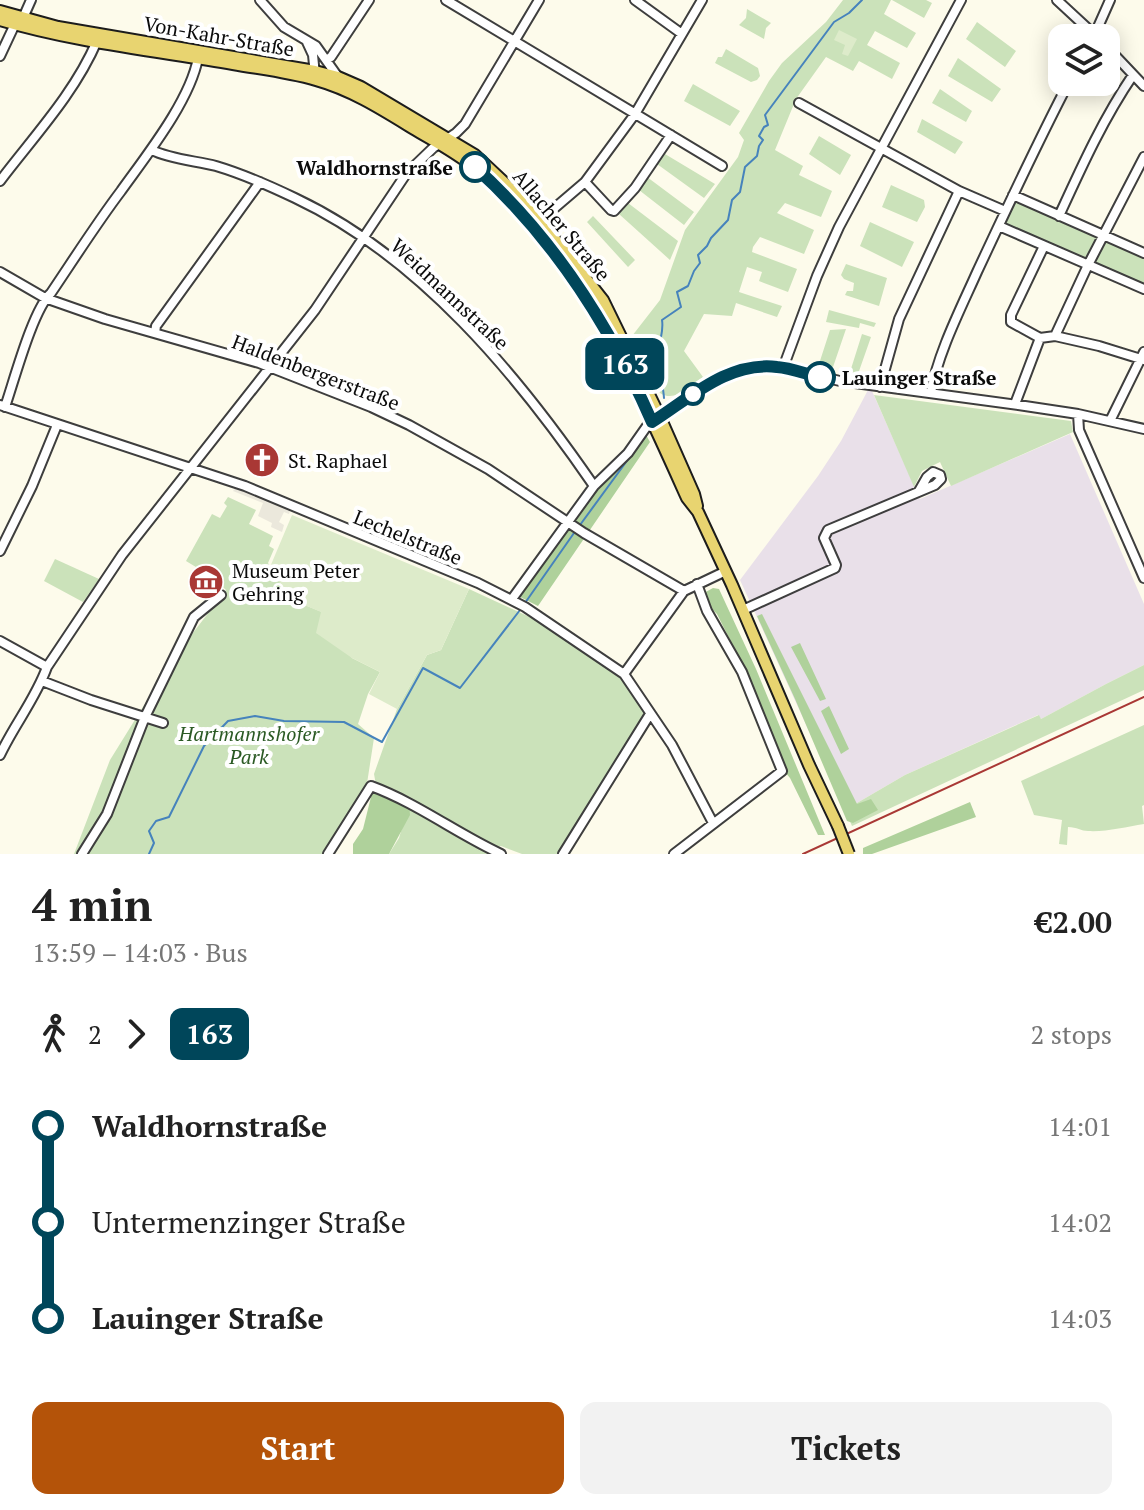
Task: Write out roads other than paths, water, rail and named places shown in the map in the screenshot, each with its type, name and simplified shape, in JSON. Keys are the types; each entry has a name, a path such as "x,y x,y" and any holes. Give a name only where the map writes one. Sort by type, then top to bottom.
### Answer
{"main road":[{"name":"Von-Kahr-Straße","path":"0,11 19,21 97,41 316,76"},
{"name":"Von-Kahr-Straße","path":"0,20 58,27 336,81"},
{"name":"Allacher Straße","path":"336,81 380,97 444,141 475,167 537,223 593,307 656,419 687,498 698,512 726,571 849,854"}],"street":[{"path":"0,56 31,0"},
{"name":"Allacher Straße","path":"260,0 279,22 316,46 336,81"},
{"path":"326,60 369,0"},
{"path":"446,0 722,166"},
{"path":"0,755 47,667 122,555 315,310 410,169 466,122 539,0"},
{"path":"635,0 682,34"},
{"path":"537,223 585,182 635,114 702,0"},
{"path":"783,368 825,256 854,196 961,0"},
{"path":"1057,0 1082,24"},
{"path":"1100,24 1110,0"},
{"path":"0,181 56,111 82,72 97,41"},
{"path":"306,41 313,55 316,76"},
{"path":"3,406 45,298 152,150 182,98 198,58"},
{"path":"1120,61 1144,86"},
{"path":"1059,216 1119,95 1133,75"},
{"path":"931,393 948,339 1035,146 1062,96"},
{"path":"799,103 959,191 1005,211"},
{"path":"585,182 614,211 635,188 671,135"},
{"name":"Weidmannstraße","path":"152,150 219,167 260,182 321,211 399,262 500,363 541,412 594,486"},
{"path":"1055,336 1144,157"},
{"path":"155,333 156,326 260,182"},
{"path":"880,387 899,319 959,191"},
{"path":"1013,195 1144,253"},
{"path":"999,226 1144,289"},
{"path":"1044,246 1011,315 1011,322 1040,338 1055,336 1143,357 1110,421"},
{"name":"Haldenbergerstraße","path":"0,272 45,298 105,319 271,367 409,425 488,469 568,523 684,591"},
{"path":"1015,404 1040,338"},
{"path":"512,599 594,486 628,453 644,430 705,386 744,369 764,366 783,368 833,380 1078,414 1144,429"},
{"name":"Lechelstraße","path":"3,406 245,486 512,599 624,674 678,756 713,823"},
{"path":"1078,414 1079,430 1144,578"},
{"path":"0,551 5,532 57,425"},
{"path":"743,610 835,568 824,538 828,530 919,491"},
{"path":"624,674 684,591 726,571"},
{"path":"674,854 782,771 742,672 707,611 697,584"},
{"path":"82,854 107,814 145,717 194,617 221,595"},
{"path":"0,641 47,667"},
{"path":"42,681 163,723"},
{"path":"563,854 650,714"},
{"path":"328,854 371,786 411,803 501,854"}],"waterway":[{"path":"664,398 659,358 662,320 681,307 677,292 688,286 700,263 698,255 728,220 732,200 740,192 745,167 757,156 763,140 759,136 768,125 765,115 834,22 862,0"},
{"path":"640,443 646,436"},
{"path":"580,525 629,458"},
{"path":"525,603 574,533"},
{"path":"149,854 154,843 149,831 156,821 169,817 204,746 228,721 255,716 284,721 344,722 382,742 423,668 460,688 520,610"}],"railway":[{"path":"803,854 1144,697"}],"place":[{"name":"Waldhornstraße","path":"475,167"},
{"name":"Lauinger Straße","path":"820,377"},
{"name":"St. Raphael","path":"262,460"},
{"name":"Museum Peter Gehring","path":"206,582"}],"park label":[{"name":"Hartmannshofer Park","path":"249,744"}]}
